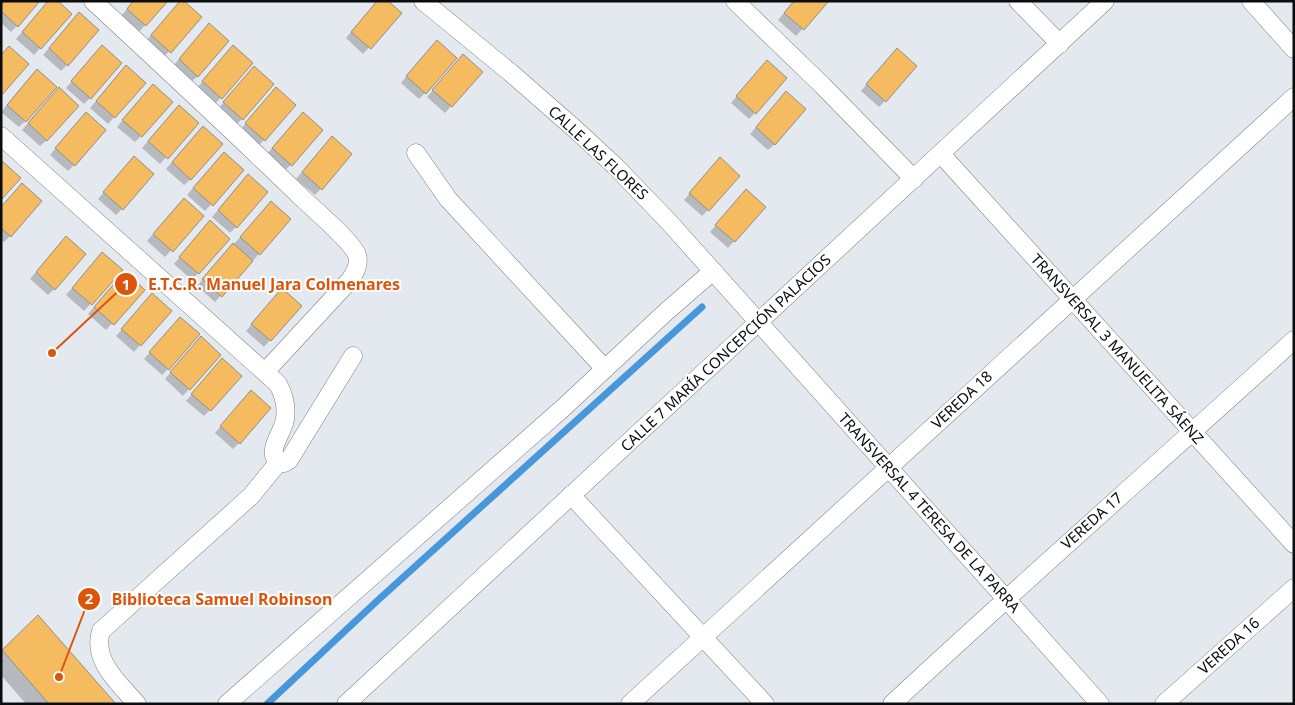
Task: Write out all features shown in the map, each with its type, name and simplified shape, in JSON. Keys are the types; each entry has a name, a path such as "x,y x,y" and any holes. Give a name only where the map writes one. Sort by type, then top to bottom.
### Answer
{"street":[{"path":"93,1 336,230 357,255 358,263 350,280 265,372"},
{"name":"CALLE LAS FLORES","path":"423,1 510,73 616,166 758,322"},
{"path":"735,1 823,86 914,179"},
{"path":"1018,1 1060,44"},
{"name":"CALLE 7 MARÍA CONCEPCIÓN PALACIOS","path":"346,704 1105,1"},
{"path":"1251,1 1294,49"},
{"name":"VEREDA 18","path":"630,704 1294,96"},
{"path":"1,136 278,384 284,395 286,406 285,420 272,452 274,459 278,463 284,463 289,460 353,356"},
{"path":"416,153 448,198 604,369"},
{"name":"TRANSVERSAL 3 MANUELITA SÁENZ","path":"941,154 1294,544"},
{"path":"227,704 562,408 713,271"},
{"name":"TRANSVERSAL 4 TERESA DE LA PARRA","path":"758,322 1100,704"},
{"name":"VEREDA 17","path":"892,704 1006,598 1294,340"},
{"path":"137,704 104,665 99,652 98,641 101,632 251,496 278,463"},
{"path":"571,495 765,704"},
{"name":"VEREDA 16","path":"1164,704 1294,588"}],"building":[{"path":"5,1 40,1 18,27 1,11 1,5"},
{"path":"48,1 58,1 72,14 41,49 22,32"},
{"path":"133,1 168,1 146,26 127,9"},
{"path":"180,1 184,1 202,17 171,53 151,35"},
{"path":"377,1 388,1 402,13 371,49 351,32"},
{"path":"794,1 829,1 804,30 784,13"},
{"path":"79,12 99,30 68,66 49,48"},
{"path":"209,23 229,41 198,77 179,59"},
{"path":"437,40 457,58 426,94 406,76"},
{"path":"102,45 122,63 91,99 71,81"},
{"path":"233,45 253,63 222,99 202,81"},
{"path":"9,46 29,64 1,96 1,55"},
{"path":"897,48 917,66 886,102 866,84"},
{"path":"463,54 483,72 452,107 432,90"},
{"path":"767,60 787,78 756,114 736,96"},
{"path":"126,65 146,83 115,118 96,101"},
{"path":"254,66 274,84 243,120 223,102"},
{"path":"37,69 57,87 26,122 7,105"},
{"path":"153,84 173,102 142,137 122,120"},
{"path":"59,87 79,106 47,141 28,123"},
{"path":"276,87 296,105 265,141 245,123"},
{"path":"786,91 806,109 775,145 756,127"},
{"path":"179,105 199,123 168,159 148,141"},
{"path":"86,112 106,130 75,166 55,148"},
{"path":"303,112 323,130 292,166 272,148"},
{"path":"203,126 223,144 191,180 172,162"},
{"path":"332,136 352,154 322,190 302,172"},
{"path":"224,152 244,170 213,206 193,188"},
{"path":"134,156 154,174 123,210 103,192"},
{"path":"720,157 740,176 709,211 689,193"},
{"path":"1,160 21,178 1,200"},
{"path":"248,174 268,192 237,228 218,210"},
{"path":"22,183 42,201 11,237 1,228 1,207"},
{"path":"746,189 766,207 735,242 715,225"},
{"path":"184,198 204,216 173,252 153,234"},
{"path":"271,201 291,219 260,255 240,237"},
{"path":"210,220 230,239 199,274 179,257"},
{"path":"66,236 86,254 55,290 36,272"},
{"path":"233,243 253,261 222,297 202,279"},
{"path":"102,252 123,270 92,305 72,288"},
{"path":"125,271 145,290 114,325 94,307"},
{"path":"282,288 302,306 271,341 251,324"},
{"path":"152,293 172,311 141,346 121,329"},
{"path":"180,317 200,334 169,370 149,352"},
{"path":"201,336 221,355 190,390 170,372"},
{"path":"222,358 242,376 211,411 191,394"},
{"path":"251,390 271,408 240,444 220,426"},
{"path":"38,615 116,704 49,704 2,650"}],"waterway":[{"path":"267,704 377,601 702,307"}],"place":[{"name":"E.T.C.R. Manuel Jara Colmenares","path":"52,353"},
{"name":"Biblioteca Samuel Robinson","path":"59,677"}]}
